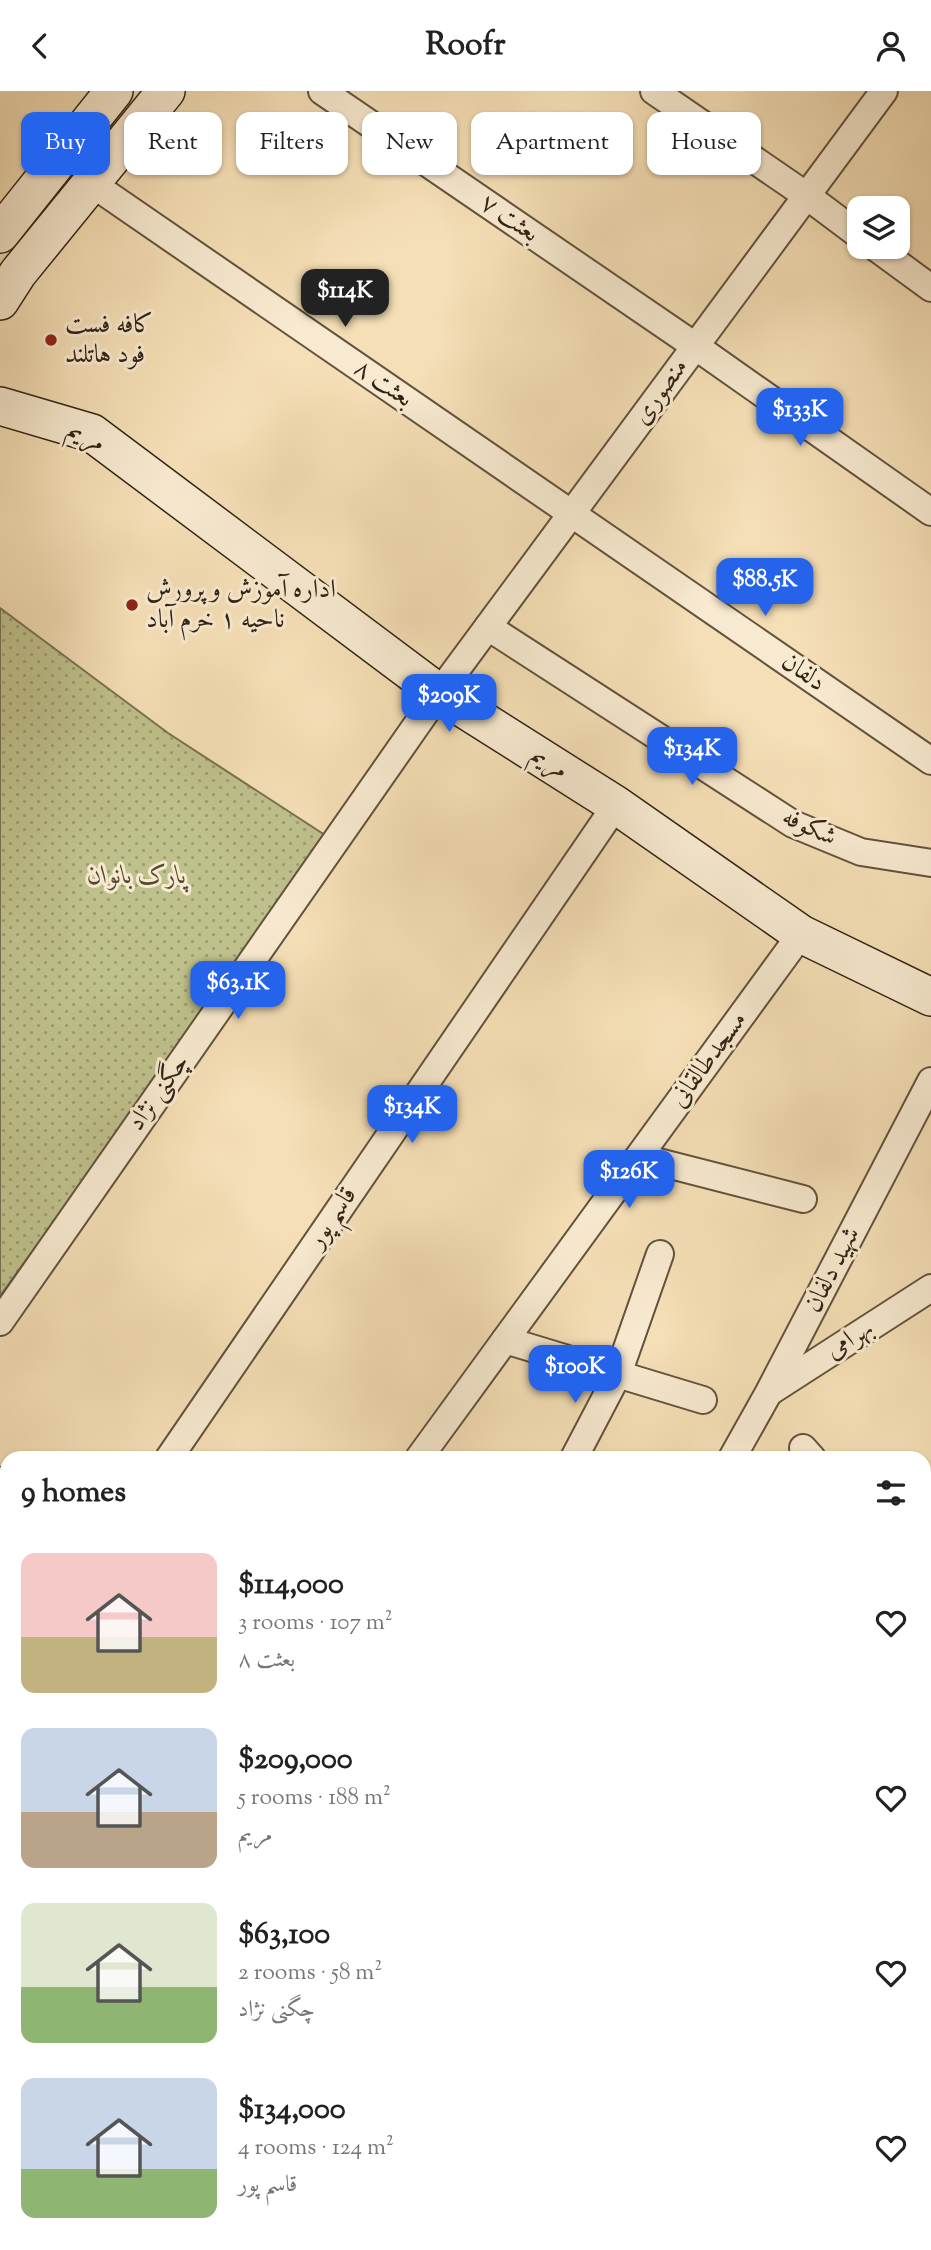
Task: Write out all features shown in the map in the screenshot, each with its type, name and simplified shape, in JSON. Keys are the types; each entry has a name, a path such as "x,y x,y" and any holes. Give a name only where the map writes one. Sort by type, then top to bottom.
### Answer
{"street":[{"path":"0,234 114,91"},
{"path":"0,301 18,273 166,91"},
{"name":"بعثت ۷","path":"322,91 695,346 931,512"},
{"path":"654,91 847,226"},
{"name":"منصوری","path":"439,693 884,91"},
{"name":"بعثت ۸","path":"91,183 572,514"},
{"path":"891,259 931,288"},
{"name":"مریم","path":"0,406 92,433 439,693 616,805 801,934 931,996"},
{"name":"دلفان","path":"572,514 931,761"},
{"name":"شکوفه","path":"488,627 793,824 861,852 931,863"},
{"name":"چگنی نژاد","path":"0,1322 439,693"},
{"name":"قاسم پور","path":"174,1451 616,805"},
{"name":"مسجدطالقانی","path":"424,1451 801,934"},
{"name":"شهید دلفان","path":"736,1451 931,1081"},
{"path":"639,1157 803,1199"},
{"path":"578,1451 618,1374 660,1254"},
{"name":"بهرامی","path":"769,1392 931,1288"},
{"path":"505,1340 703,1400"}],"green space":[{"name":"پارک بانوان","path":"0,608 168,733 331,839 0,1296"}],"place":[{"name":"کافه فست فود هاتلند","path":"51,340"},
{"name":"اداره آموزش و پرورش ناحیه ۱ خرم آباد","path":"132,605"}]}
